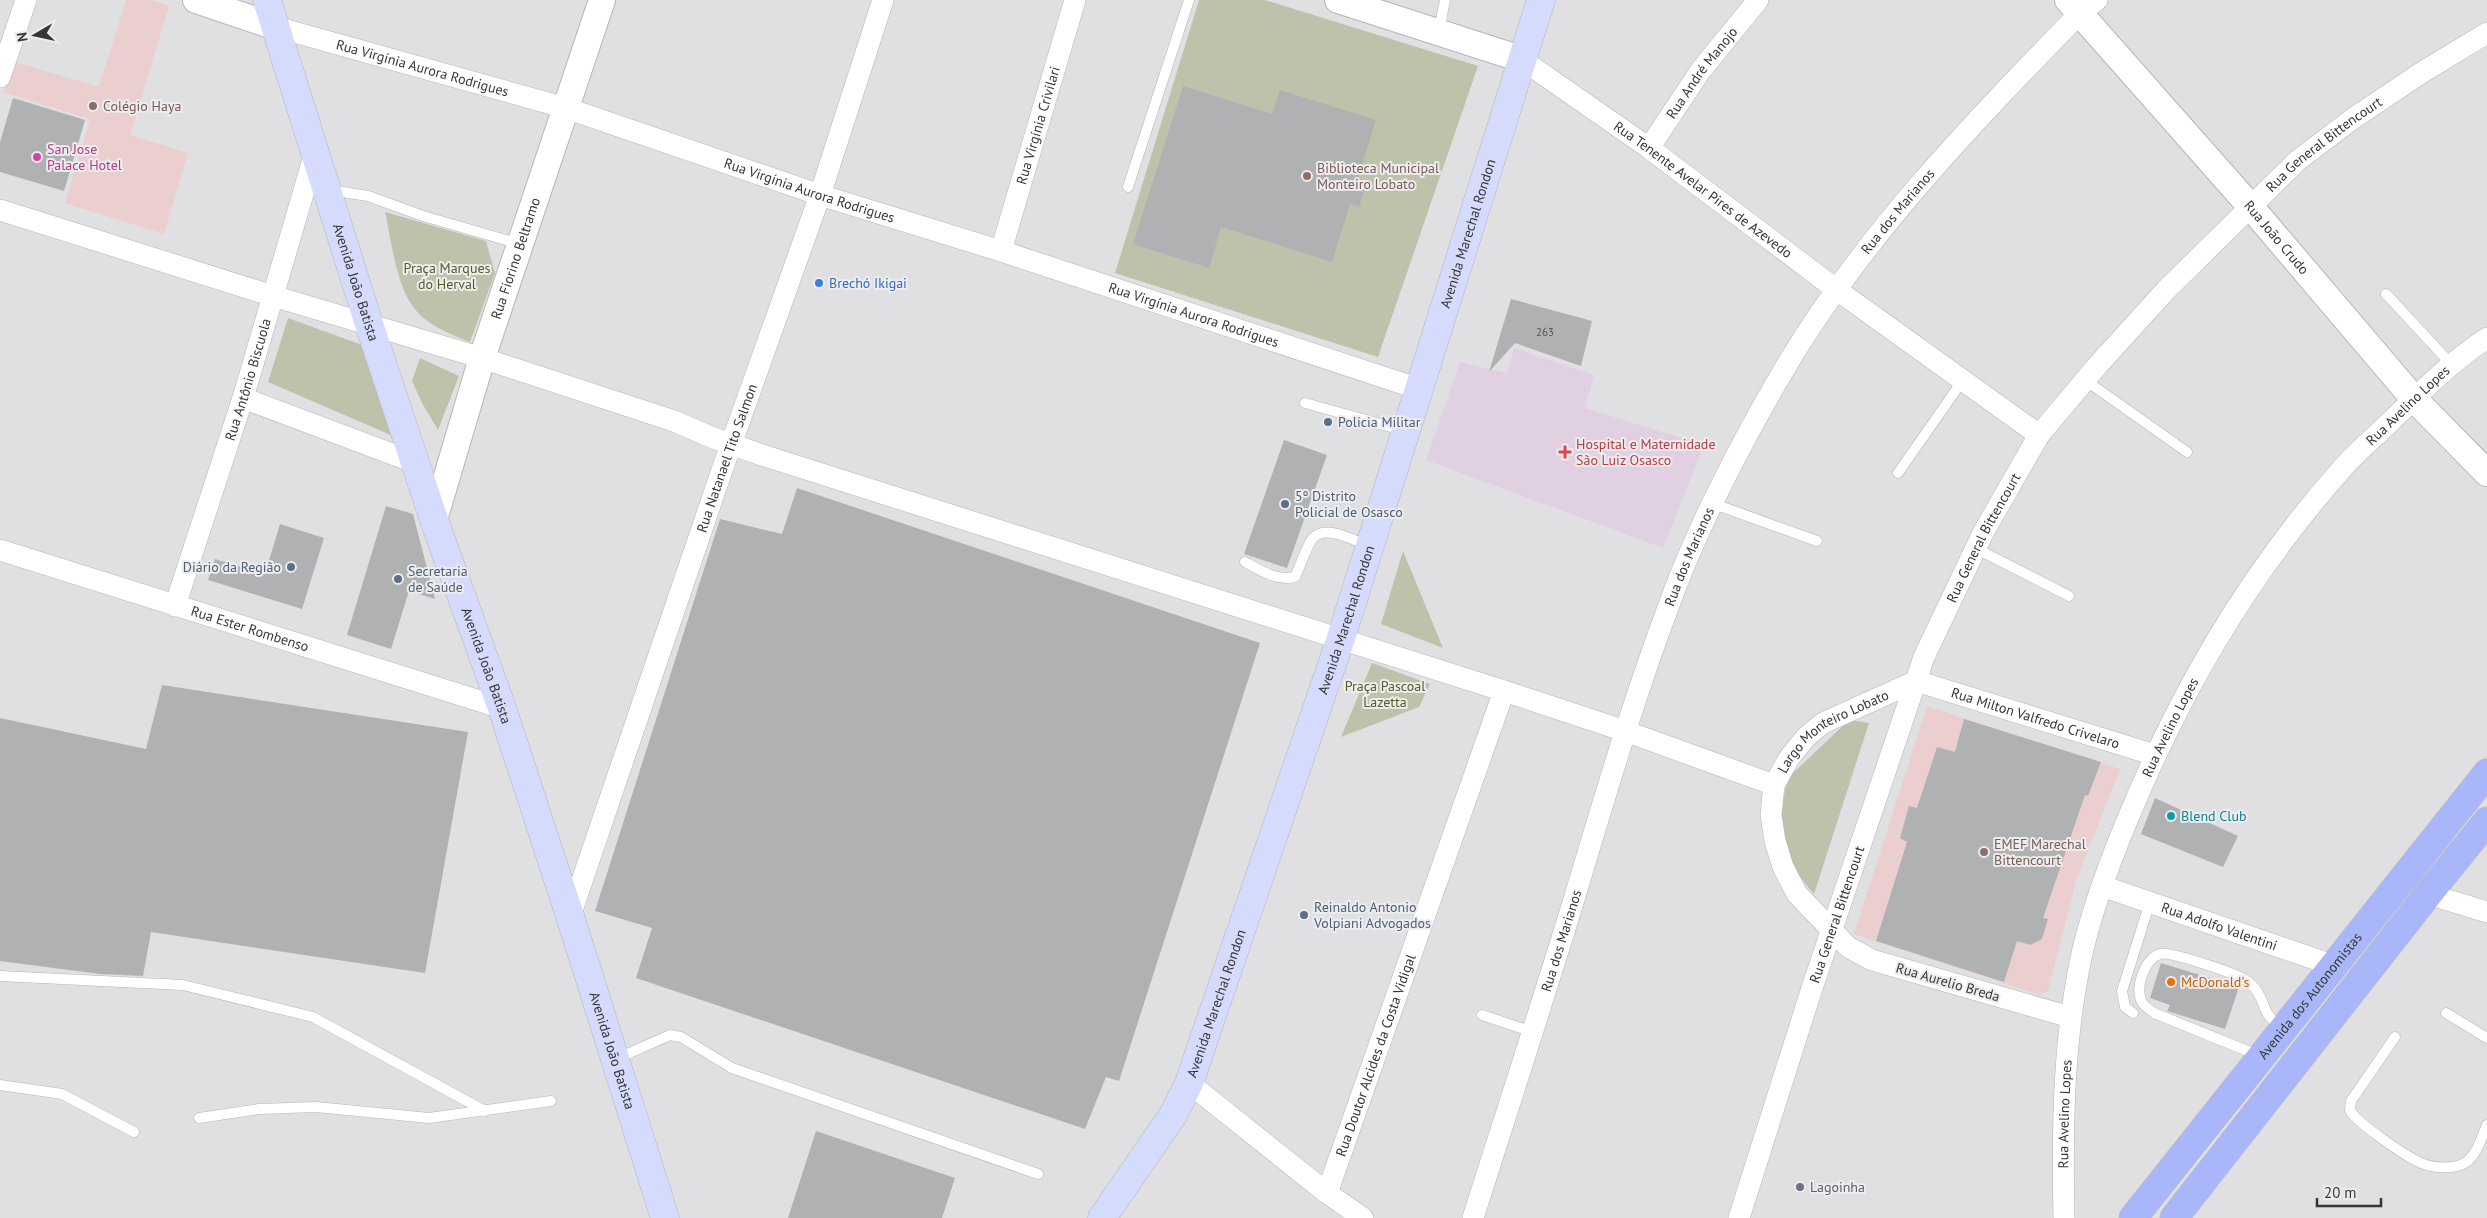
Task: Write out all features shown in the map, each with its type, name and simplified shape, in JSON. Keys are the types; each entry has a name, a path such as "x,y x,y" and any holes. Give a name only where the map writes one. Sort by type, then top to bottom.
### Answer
{"main road":[{"name":"Avenida João Batista","path":"267,0 369,324 434,520 502,708 665,1218"},
{"name":"Avenida Marechal Rondon","path":"1102,1218 1173,1115 1189,1083 1341,638 1541,0"},
{"name":"Avenida dos Autonomistas","path":"2133,1218 2487,773"},
{"name":"Avenida dos Autonomistas","path":"2174,1218 2428,894 2487,822"}],"street":[{"path":"0,77 26,0"},
{"name":"Rua Virgínia Aurora Rodrigues","path":"196,0 276,27 566,108 820,195 1001,251 1419,389"},
{"name":"Rua Fiorino Beltramo","path":"434,520 482,358 602,0"},
{"name":"Rua Natanael Tito Salmon","path":"570,916 731,444 820,195 883,0"},
{"name":"Rua Virgínia Crivilari","path":"1001,251 1075,0"},
{"name":"Rua Tenente Avelar Pires de Azevedo","path":"1338,0 1521,59 1648,148 1837,290 2039,435"},
{"name":"Rua André Manojo","path":"1648,148 1701,70 1758,0"},
{"name":"Rua João Crudo","path":"2081,4 2414,399 2487,473"},
{"name":"Rua dos Marianos","path":"1473,1218 1533,1032 1625,731 1681,575 1735,459 1783,371 1837,290 1927,174 2081,4"},
{"name":"Rua General Bittencourt","path":"1739,1218 1812,988 1833,933 1924,657 1946,605 1975,548 2039,435 2085,380 2166,290 2297,162 2350,120 2421,73 2487,33"},
{"name":"Rua Antônio Biscuola","path":"175,606 243,398 315,153"},
{"path":"0,210 273,296 482,358 674,421 731,444 1341,638 1625,731 1774,786"},
{"name":"Rua Avelino Lopes","path":"2064,1218 2066,1060 2070,1017 2084,948 2113,852 2155,755 2200,668 2237,605 2268,562 2340,471 2414,399 2452,365 2487,338"},
{"path":"243,398 416,463"},
{"name":"Rua Ester Rombenso","path":"0,550 502,708"},
{"name":"Rua Milton Valfredo Crivelaro","path":"1916,681 2155,755"},
{"name":"Largo Monteiro Lobato","path":"1833,933 1798,894 1783,867 1771,815 1774,786 1789,758 1806,737 1823,723 1916,681"},
{"name":"Rua Doutor Alcides da Costa Vidigal","path":"1327,1193 1504,691"},
{"name":"Rua Adolfo Valentini","path":"2102,886 2335,966"},
{"path":"2428,894 2487,912"},
{"name":"Rua Aurelio Breda","path":"1833,933 1848,946 1872,960 2070,1017"},
{"path":"1189,1083 1327,1193 1363,1218"}],"lane":[{"path":"1128,187 1189,0"},
{"path":"1439,32 1445,0"},
{"path":"326,189 368,196 423,216 520,244"},
{"path":"2386,294 2452,365"},
{"path":"1898,473 1963,380"},
{"path":"2085,380 2187,452"},
{"path":"1305,403 1406,431"},
{"path":"1714,504 1817,540"},
{"path":"1246,562 1278,578 1288,578 1295,577 1313,538 1321,533 1333,533 1370,546"},
{"path":"1975,548 2069,596"},
{"path":"2133,1013 2125,1006 2122,991 2150,902"},
{"path":"2262,1056 2154,1013 2144,1006 2140,996 2140,982 2150,960 2160,954 2173,954 2246,980 2259,992 2268,1014 2283,1031"},
{"path":"0,976 184,986 313,1017 485,1111"},
{"path":"2446,1012 2487,1038"},
{"path":"1482,1015 1533,1032"},
{"path":"615,1059 670,1035 681,1037 732,1068 1038,1174"},
{"path":"2394,1037 2351,1101 2350,1110 2356,1118 2394,1147 2421,1163 2442,1167 2458,1166 2466,1162 2473,1155 2487,1125"},
{"path":"0,1085 62,1094 134,1132"},
{"path":"200,1118 268,1108 316,1108 429,1118 550,1101"}],"shaded area":[{"name":"Colégio Haya","path":"126,0 151,0 169,6 130,135 188,153 164,234 65,203 90,119 3,92 12,61 99,87"},
{"name":"Hospital e Maternidade São Luiz Osasco","path":"1514,348 1594,375 1585,408 1704,445 1663,548 1426,460 1460,362 1507,373"},
{"name":"EMEF Marechal Bittencourt","path":"1927,706 2120,769 2076,881 2048,991 2040,995 1854,934"}],"green space":[{"path":"1199,0 1265,0 1478,66 1378,357 1115,273"},
{"name":"Praça Marques do Herval","path":"385,212 486,241 495,273 470,342 446,332 423,318 406,296 398,273"},
{"path":"288,318 362,345 393,436 268,382"},
{"path":"420,358 459,376 438,430 412,381"},
{"name":"Praça Pascoal Lazetta","path":"1403,551 1443,648 1381,624"},
{"name":"Praça Pascoal Lazetta","path":"1372,663 1430,684 1419,707 1341,737"},
{"path":"1849,720 1869,723 1814,894 1787,861 1780,816 1786,786 1792,774"}],"building":[{"name":"Biblioteca Municipal Monteiro Lobato","path":"1183,86 1272,114 1280,90 1376,120 1357,181 1366,184 1359,207 1350,204 1332,262 1221,227 1209,268 1133,244"},
{"name":"San Jose Palace Hotel","path":"13,98 85,120 64,191 0,172 0,142"},
{"path":"1511,299 1592,321 1581,366 1515,343 1489,372"},
{"name":"5º Distrito Policial de Osasco","path":"1284,440 1327,455 1287,568 1244,554"},
{"path":"797,488 1260,643 1119,1081 1106,1077 1085,1129 636,978 652,928 595,911 720,519 782,534"},
{"name":"Secretaria de Saúde","path":"386,506 413,514 435,599 409,591 391,649 347,635"},
{"name":"Diário da Região","path":"280,524 324,538 302,609 208,580 215,559 265,574"},
{"path":"162,685 468,732 425,973 151,932 143,976 100,974 0,961 0,718 146,749"},
{"name":"EMEF Marechal Bittencourt","path":"1964,719 2101,762 2088,796 2085,795 2043,918 2048,919 2042,939 2030,945 2017,941 2004,982 1876,941 1907,842 1900,838 1909,806 1917,808 1937,747 1955,752"},
{"name":"Blend Club","path":"2155,798 2238,836 2223,867 2141,834"},
{"path":"2161,963 2239,987 2225,1029 2167,1011 2170,1005 2150,998"},
{"path":"816,1131 955,1178 942,1218 788,1218"}],"place":[{"name":"Colégio Haya","path":"93,106"},
{"name":"San Jose Palace Hotel","path":"37,157"},
{"name":"Biblioteca Municipal Monteiro Lobato","path":"1307,176"},
{"name":"Brechó Ikigai","path":"819,283"},
{"name":"Policia Militar","path":"1328,422"},
{"name":"Hospital e Maternidade São Luiz Osasco","path":"1565,452"},
{"name":"5º Distrito Policial de Osasco","path":"1285,504"},
{"name":"Diário da Região","path":"291,567"},
{"name":"Secretaria de Saúde","path":"398,579"},
{"name":"Blend Club","path":"2171,816"},
{"name":"EMEF Marechal Bittencourt","path":"1984,852"},
{"name":"Reinaldo Antonio Volpiani Advogados","path":"1304,915"},
{"name":"McDonald's","path":"2171,982"},
{"name":"Lagoinha","path":"1800,1187"}]}
